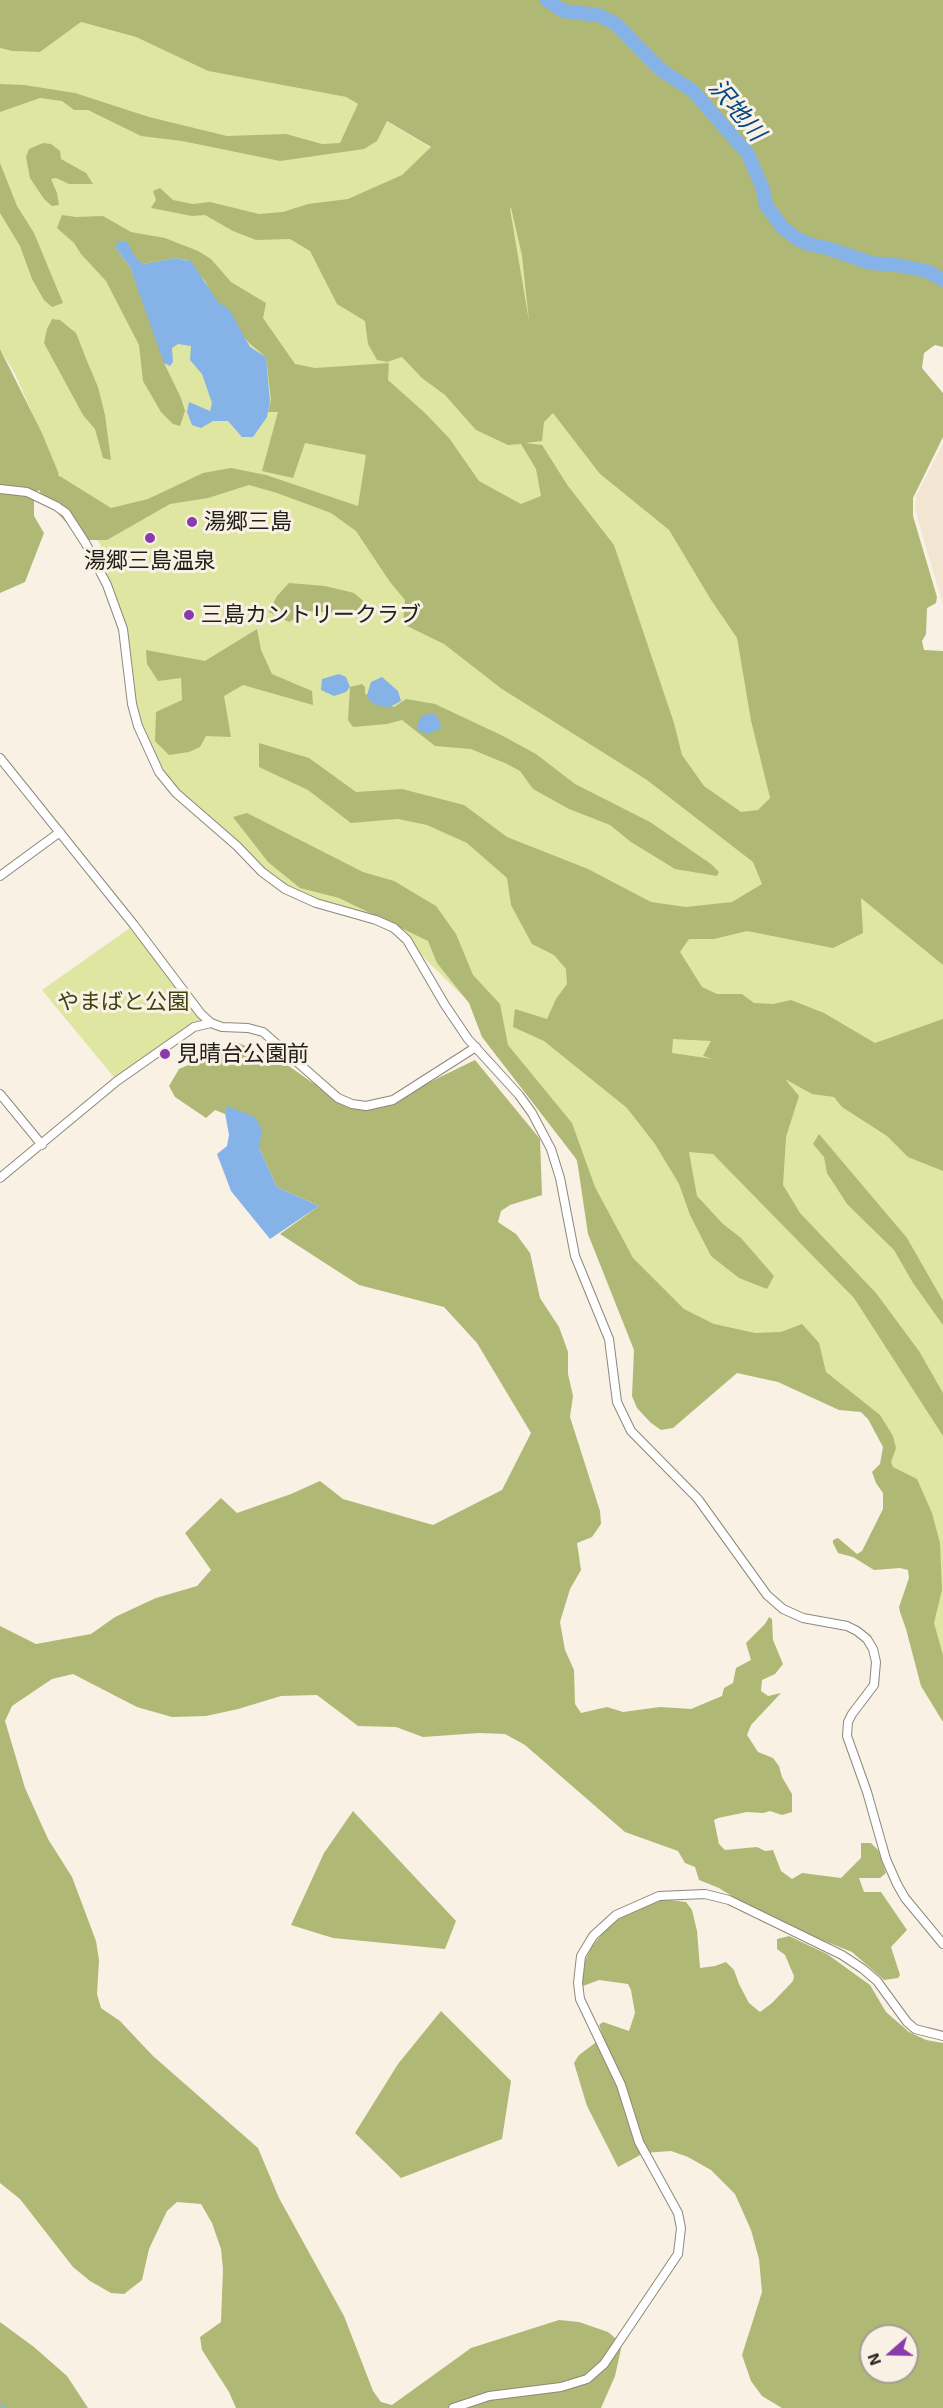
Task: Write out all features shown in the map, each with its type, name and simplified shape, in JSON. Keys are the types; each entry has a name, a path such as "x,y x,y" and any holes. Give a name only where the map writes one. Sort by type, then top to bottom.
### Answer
{"street":[{"path":"0,489 27,492 56,506 66,513 86,544 107,585 123,629 132,704 138,726 159,772 176,793 237,846 262,872 285,889 316,903 376,920 394,928 407,940 445,1005 476,1047 526,1104 542,1129 551,1149 560,1178 575,1256 609,1339 617,1402 631,1431 698,1498 767,1595 783,1609 803,1618 847,1626 857,1631 867,1639 873,1649 876,1662 874,1685 852,1714 848,1722 847,1736 867,1792 886,1859 897,1884 905,1898 943,1944"},
{"path":"0,758 201,1014 211,1023 222,1027 248,1028 263,1032 338,1098 352,1104 366,1106 393,1100 476,1047"},
{"path":"0,876 60,832"},
{"path":"0,1178 117,1081 194,1027 211,1023"},
{"path":"0,1094 42,1145"},
{"path":"453,2408 489,2396 561,2387 587,2379 604,2364 678,2254 681,2228 678,2213 639,2142 621,2085 580,1999 578,1983 581,1956 593,1936 616,1915 658,1896 705,1894 729,1900 842,1955 863,1968 877,1981 897,2010 915,2029 943,2036"}],"shaded area":[{"path":"943,443 943,605 915,509 916,496"}],"green space":[{"path":"0,0 943,0 943,347 935,345 924,353 922,368 943,393 943,437 913,498 913,516 937,597 936,603 927,608 926,634 922,641 924,650 943,651 943,965 861,898 863,933 833,948 747,931 714,939 689,939 680,952 702,987 717,994 742,994 754,1003 773,1004 791,1000 824,1013 875,1043 943,1019 943,1171 908,1157 887,1136 842,1107 834,1097 812,1094 785,1079 799,1096 786,1137 783,1185 800,1213 876,1293 919,1351 943,1393 943,1436 854,1298 713,1154 689,1152 697,1196 723,1224 741,1238 774,1276 767,1289 739,1278 711,1256 690,1215 679,1184 655,1144 627,1108 544,1041 513,1027 515,1009 547,1019 556,999 567,984 566,969 554,955 532,944 511,905 507,878 467,843 427,825 398,819 351,823 308,790 259,767 259,743 309,758 356,792 402,789 464,805 507,837 588,869 651,902 686,907 732,902 762,884 753,862 647,780 502,689 444,644 403,624 405,600 390,582 356,531 331,513 277,493 249,485 208,498 170,504 107,540 83,540 44,499 39,490 34,493 34,516 44,533 25,582 0,593 0,349 41,431 58,475 111,508 148,499 203,473 231,468 266,475 358,506 366,455 305,443 293,478 262,471 278,412 268,412 271,400 266,357 249,343 217,304 205,281 188,260 176,258 143,264 115,247 130,267 151,320 165,365 181,398 185,411 180,426 173,424 161,412 143,381 139,345 106,281 74,243 57,228 62,215 103,216 131,232 165,238 198,251 211,259 231,282 266,303 263,318 295,364 315,368 389,363 388,380 449,438 479,481 521,504 541,496 536,469 521,444 508,445 476,430 445,395 422,378 402,357 387,362 377,360 368,344 365,321 337,304 310,251 290,239 256,240 233,231 205,215 192,216 151,208 156,200 153,191 160,188 173,200 193,204 210,202 259,214 283,212 308,204 348,199 402,175 431,147 387,121 377,141 364,149 280,161 182,141 141,136 88,110 74,110 62,101 40,98 0,112 0,84 24,85 75,93 149,117 227,136 286,134 322,144 340,143 358,104 346,97 208,71 136,37 81,22 40,52 0,48","holes":["510,209 522,256 529,321","553,413 600,474 669,530 737,638 751,721 770,798 758,810 741,812 704,786 682,755 674,723 614,545 568,486 542,445 525,443 542,441 544,422","673,1039 711,1041 703,1056 713,1059 672,1053"]},
{"name":"三島カントリークラブ","path":"81,22 136,37 208,71 346,97 508,194 522,256 600,474 669,530 737,638 751,721 770,798 759,811 943,965 943,1660 934,1651 887,1460 887,1438 857,1408 648,1290 595,1212 568,1138 490,1023 403,937 376,920 316,903 267,876 168,783 138,726 101,546 59,474 15,374 0,349 0,48 40,52"},
{"path":"43,143 51,144 60,151 61,159 86,173 93,184 69,184 56,178 51,179 59,205 52,206 44,199 30,178 26,157 29,149"},
{"path":"0,163 17,206 34,233 63,303 52,307 44,300 32,279 20,246 0,213"},
{"path":"52,319 60,320 76,333 98,387 105,415 111,460 103,458 95,429 83,415 44,343"},
{"path":"289,583 325,586 354,593 368,605 357,615 309,611 289,622 269,612 277,596"},
{"path":"257,629 261,650 272,674 312,691 313,705 243,685 224,696 231,737 206,736 200,747 189,752 169,755 155,741 156,712 182,700 181,678 158,681 147,664 146,650 205,661"},
{"path":"362,684 365,687 365,694 394,707 406,699 435,704 501,735 536,754 575,784 650,822 711,864 719,872 717,876 675,869 631,842 610,825 569,809 533,789 520,771 471,749 435,746 402,720 387,724 353,727 348,720 350,687"},
{"path":"247,813 363,872 394,881 436,906 456,934 473,975 500,1004 508,1045 572,1123 595,1187 633,1258 684,1309 714,1324 755,1333 781,1332 802,1324 819,1343 826,1372 880,1415 893,1436 896,1448 891,1462 893,1467 917,1479 932,1513 940,1543 942,1590 934,1623 943,1655 943,1722 921,1686 900,1612 899,1607 909,1578 908,1570 900,1568 874,1570 853,1557 838,1553 833,1543 833,1540 838,1538 857,1554 862,1551 883,1509 883,1493 872,1472 880,1464 883,1447 868,1419 861,1412 839,1410 778,1382 737,1373 673,1428 661,1430 651,1423 637,1408 632,1396 634,1350 588,1234 577,1160 482,1037 469,1003 437,963 428,941 339,898 300,888 268,862 233,817"},
{"name":"やまばと公園","path":"134,925 211,1023 194,1027 117,1081 42,990"},
{"path":"238,1043 276,1057 310,1081 352,1104 393,1100 475,1060 540,1139 542,1195 510,1205 501,1211 498,1222 516,1234 530,1253 540,1298 559,1327 568,1352 568,1374 573,1396 570,1417 600,1511 601,1524 592,1537 577,1543 581,1570 570,1589 560,1622 565,1650 574,1670 575,1704 581,1713 607,1707 623,1712 660,1707 691,1709 722,1696 724,1688 733,1683 736,1668 751,1660 746,1643 769,1617 772,1619 773,1640 783,1664 775,1674 762,1680 761,1691 768,1696 781,1693 751,1725 747,1735 758,1752 773,1758 779,1766 782,1777 792,1794 792,1812 782,1815 770,1811 747,1812 718,1818 714,1820 719,1844 725,1850 757,1847 765,1851 773,1850 781,1871 792,1879 802,1873 841,1878 861,1858 861,1843 871,1843 878,1850 886,1873 880,1878 859,1878 864,1892 881,1892 907,1930 891,1947 900,1975 898,1978 884,1980 852,1952 807,1934 699,1880 695,1867 685,1863 678,1851 625,1832 525,1745 505,1734 479,1733 423,1737 396,1727 358,1726 317,1695 281,1696 206,1716 172,1717 137,1707 73,1674 52,1679 12,1706 5,1721 25,1788 48,1839 72,1877 96,1941 99,1960 97,1994 101,2008 120,2021 153,2056 258,2148 279,2198 344,2316 373,2391 381,2402 392,2405 471,2348 559,2320 579,2322 608,2332 620,2342 621,2349 615,2376 601,2408 236,2408 229,2392 202,2350 200,2337 221,2322 223,2269 221,2249 212,2223 201,2204 177,2202 167,2211 149,2249 142,2280 124,2294 111,2293 90,2281 73,2267 20,2199 0,2183 0,1626 36,1644 91,1634 115,1617 156,1598 197,1586 211,1570 185,1533 221,1498 237,1513 320,1481 343,1499 433,1525 502,1490 531,1433 477,1343 444,1307 359,1285 280,1234 319,1206 277,1187 259,1148 227,1107 225,1114 215,1110 206,1118 175,1097 169,1086 179,1069"},
{"path":"819,1134 907,1238 943,1301 943,1325 913,1283 894,1250 847,1204 827,1173 824,1157 813,1144"},
{"path":"353,1811 456,1921 445,1949 333,1938 291,1925 324,1853"},
{"path":"661,1899 686,1902 692,1910 697,1931 700,1968 726,1962 734,1970 749,2003 760,2012 793,1981 794,1976 785,1955 777,1949 777,1939 789,1936 827,1954 870,1985 886,2012 909,2032 926,2040 943,2043 943,2408 782,2408 762,2396 751,2381 742,2355 762,2292 759,2259 751,2230 735,2194 711,2170 688,2157 671,2151 644,2153 618,2167 587,2106 574,2063 579,2055 603,2037 599,2025 603,2022 629,2031 635,2013 628,1984 599,1980 583,1986 582,1967 592,1946 609,1926 629,1912"},
{"path":"441,2011 511,2081 502,2139 401,2178 355,2133 398,2064"},
{"path":"0,2322 34,2347 67,2376 88,2408 0,2408"}],"water":[{"path":"118,242 127,242 136,258 143,264 176,258 191,261 218,302 229,309 250,347 266,357 270,402 267,417 253,437 242,437 228,421 213,421 201,428 192,425 187,412 189,402 210,411 212,403 202,374 190,360 191,346 178,344 172,348 173,362 170,366 164,363 130,267 115,247"},
{"path":"339,674 346,677 350,687 346,692 334,696 321,690 322,679"},
{"path":"382,677 398,691 401,701 390,707 378,706 369,700 367,695 371,682"},
{"path":"435,714 441,728 429,734 417,730 422,716"},
{"path":"227,1106 255,1117 262,1130 259,1148 277,1187 319,1206 270,1239 231,1191 217,1154 227,1146 229,1135 225,1113"}],"waterway":[{"name":"沢地川","path":"547,0 563,11 598,15 616,24 661,70 693,91 748,154 763,189 766,205 783,228 796,238 808,244 871,263 927,271 943,280"},
{"path":"0,2404 5,2408"}],"place":[{"name":"湯郷三島","path":"192,522"},
{"name":"湯郷三島温泉","path":"150,538"},
{"name":"三島カントリークラブ","path":"189,615"},
{"name":"見晴台公園前","path":"165,1054"}]}
